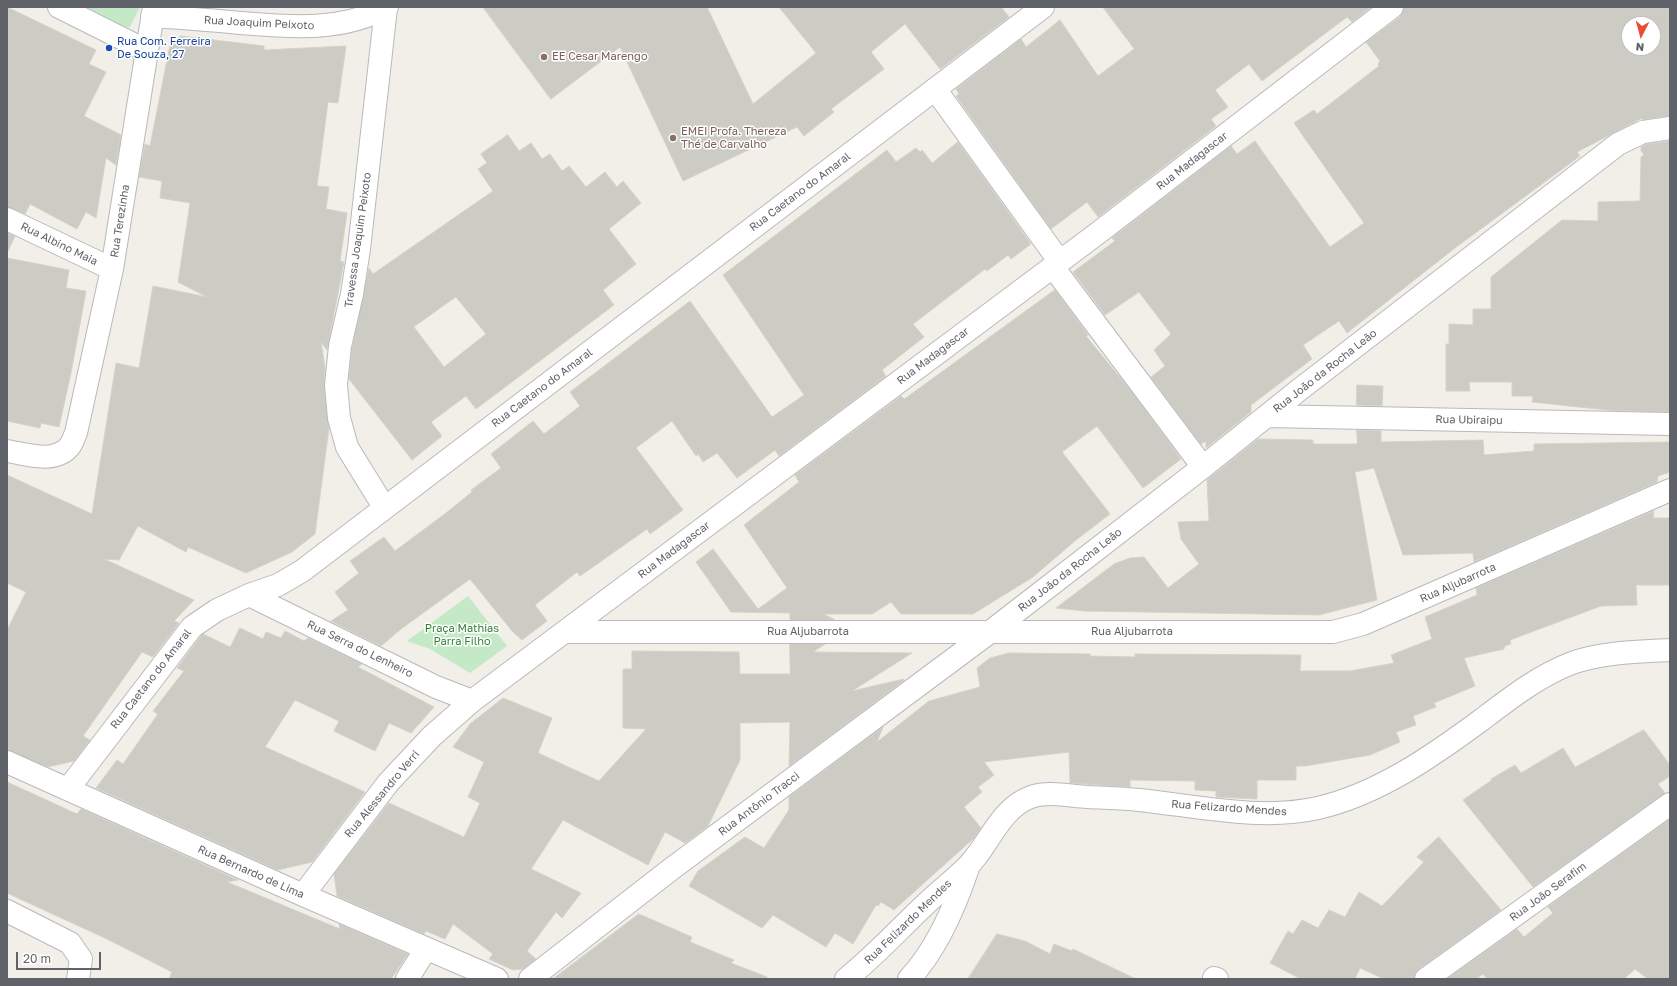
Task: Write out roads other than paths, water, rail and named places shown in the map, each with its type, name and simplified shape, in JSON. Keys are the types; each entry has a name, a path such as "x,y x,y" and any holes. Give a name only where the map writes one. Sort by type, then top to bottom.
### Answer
{"street":[{"path":"59,7 147,52"},
{"name":"Rua Joaquim Peixoto","path":"153,11 282,26 319,26 358,20 386,7"},
{"name":"Travessa Joaquim Peixoto","path":"384,507 347,447 339,418 336,385 340,346 352,294 359,249 386,7"},
{"name":"Rua Caetano do Amaral","path":"68,789 192,627 217,610 249,595 278,585 302,571 384,507 1043,7"},
{"name":"Rua Madagascar","path":"472,702 1056,264 1392,7"},
{"name":"Rua Terezinha","path":"7,451 41,458 58,454 70,447 76,433 112,269 153,11"},
{"path":"935,89 1056,264 1203,467"},
{"name":"Rua João da Rocha Leão","path":"990,632 1203,467 1299,390 1618,144 1643,132 1670,128"},
{"name":"Rua Albino Maia","path":"7,219 112,269"},
{"name":"Rua Ubiraipu","path":"1268,416 1670,424"},
{"name":"Rua Aljubarrota","path":"565,632 1319,632 1350,629 1670,490"},
{"name":"Rua Serra do Lenheiro","path":"249,595 436,687 472,702"},
{"name":"Rua Antônio Tracci","path":"530,979 670,870 990,632"},
{"name":"Rua Felizardo Mendes","path":"846,979 865,964 930,900 970,865 1003,818 1017,805 1030,797 1049,795 1138,800 1212,809 1285,814 1319,808 1348,799 1380,786 1439,750 1533,682 1572,663 1604,655 1670,650"},
{"name":"Rua Alessandro Verri","path":"303,895 388,783 432,736 472,702"},
{"name":"Rua Bernardo de Lima","path":"7,762 303,895 497,979"},
{"name":"Rua João Serafim","path":"1426,979 1670,804"},
{"name":"Rua Felizardo Mendes","path":"909,979 923,964 938,938 962,888 970,865"},
{"path":"7,911 70,943 82,959 78,979"},
{"path":"407,979 426,949"}],"place":[{"name":"Rua Com. Ferreira De Souza, 27","path":"109,48"},
{"name":"EE Cesar Marengo","path":"544,57"},
{"name":"EMEI Profa. Thereza Thé de Carvalho","path":"673,138"}],"park label":[{"name":"Praça Mathias Parra Filho","path":"462,635"}]}
